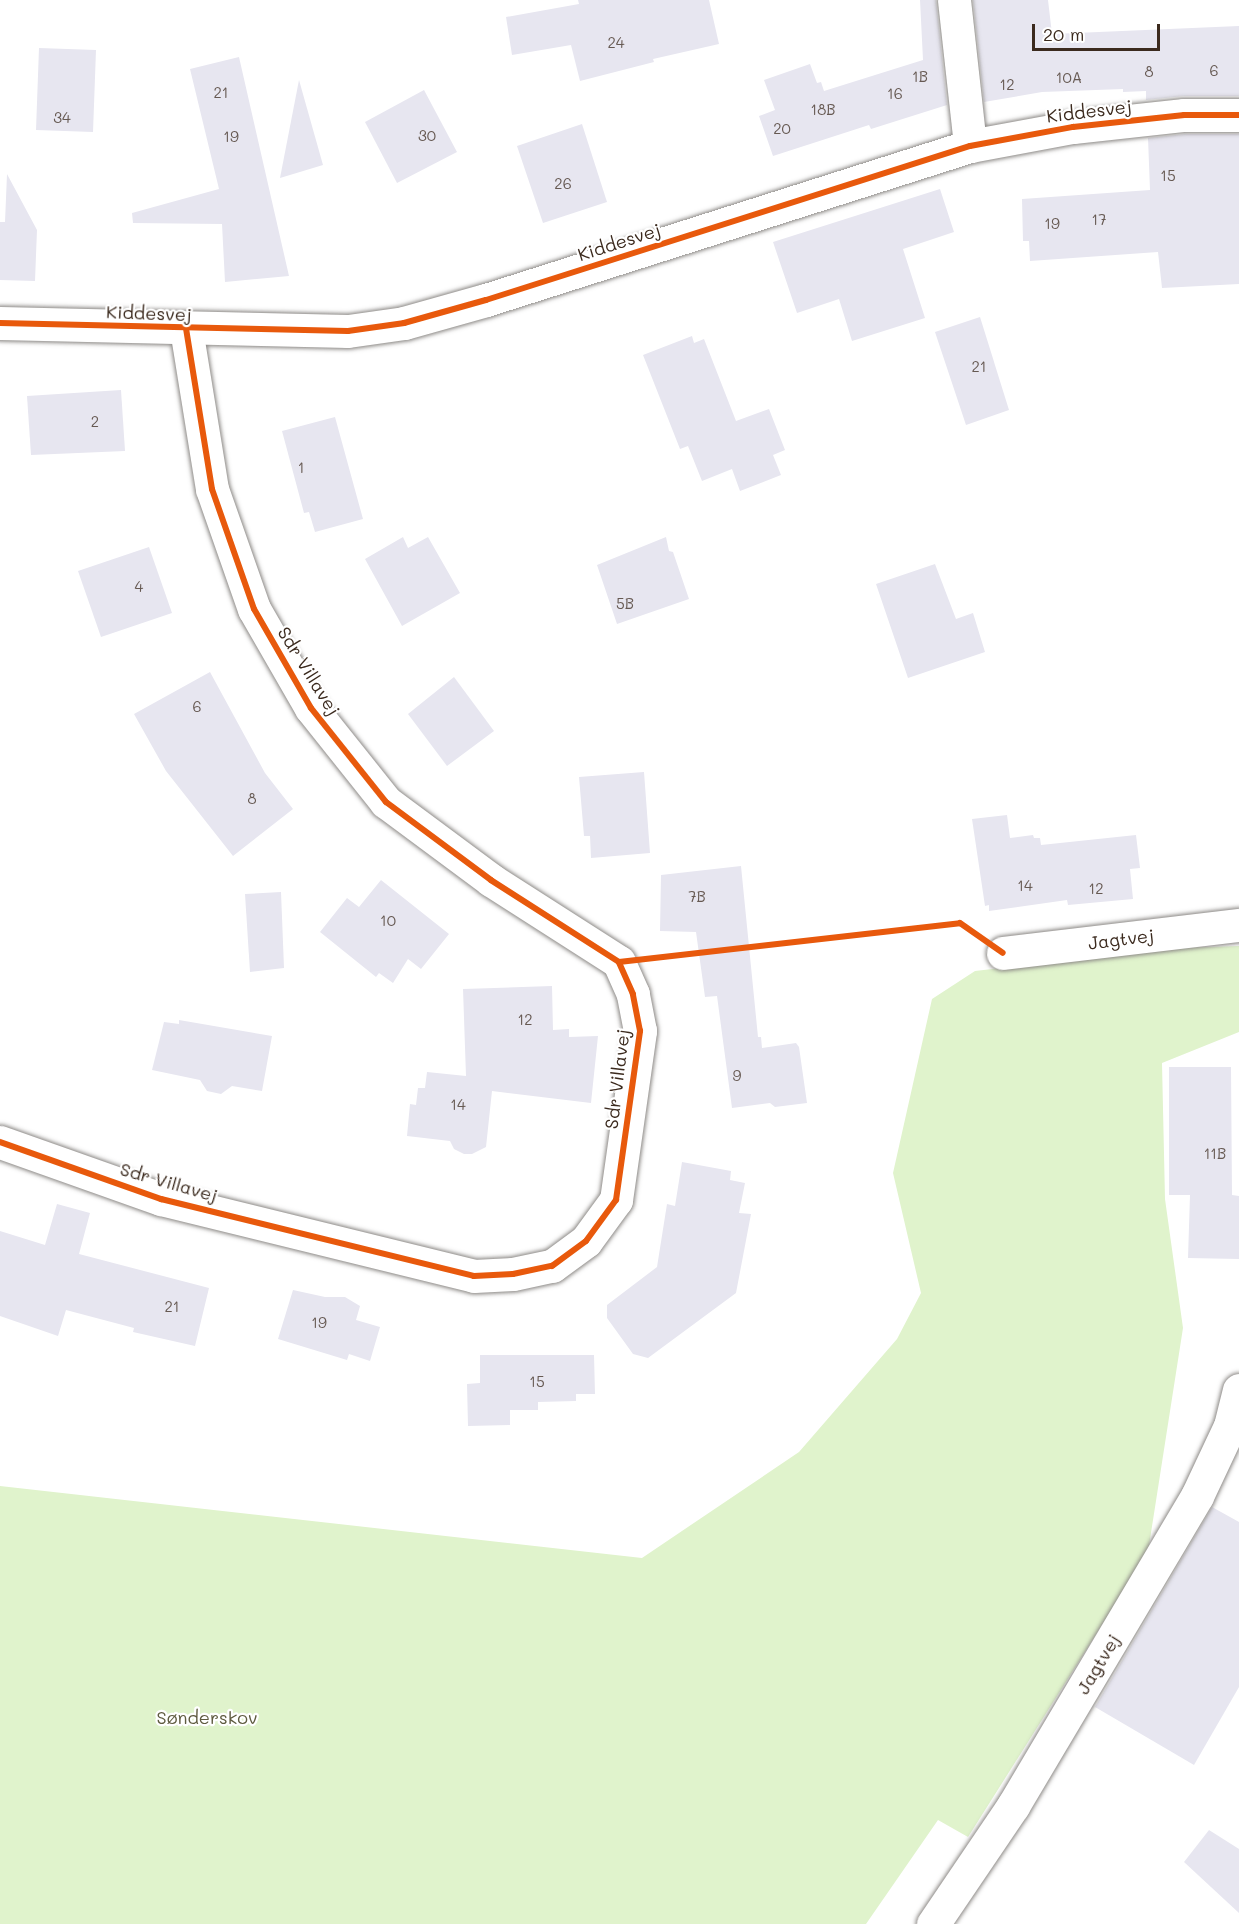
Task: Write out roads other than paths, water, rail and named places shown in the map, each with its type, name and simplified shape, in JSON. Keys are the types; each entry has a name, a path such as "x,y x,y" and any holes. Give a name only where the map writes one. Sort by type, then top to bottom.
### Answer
{"street":[{"path":"954,0 970,146"},
{"name":"Kiddesvej","path":"0,323 348,331 404,323 486,300 970,146 1073,127 1184,115 1239,115"},
{"name":"Sdr Villavej","path":"0,1142 161,1199 474,1276 513,1274 552,1266 586,1241 616,1200 640,1031 633,994 619,962 491,880 386,801 311,708 255,609 212,489 186,329"},
{"name":"Jagtvej","path":"1003,952 1239,925"},
{"name":"Jagtvej","path":"933,1924 1013,1806 1197,1496 1230,1426 1239,1390"}],"park label":[{"name":"Sønderskov","path":"207,1717"}]}
